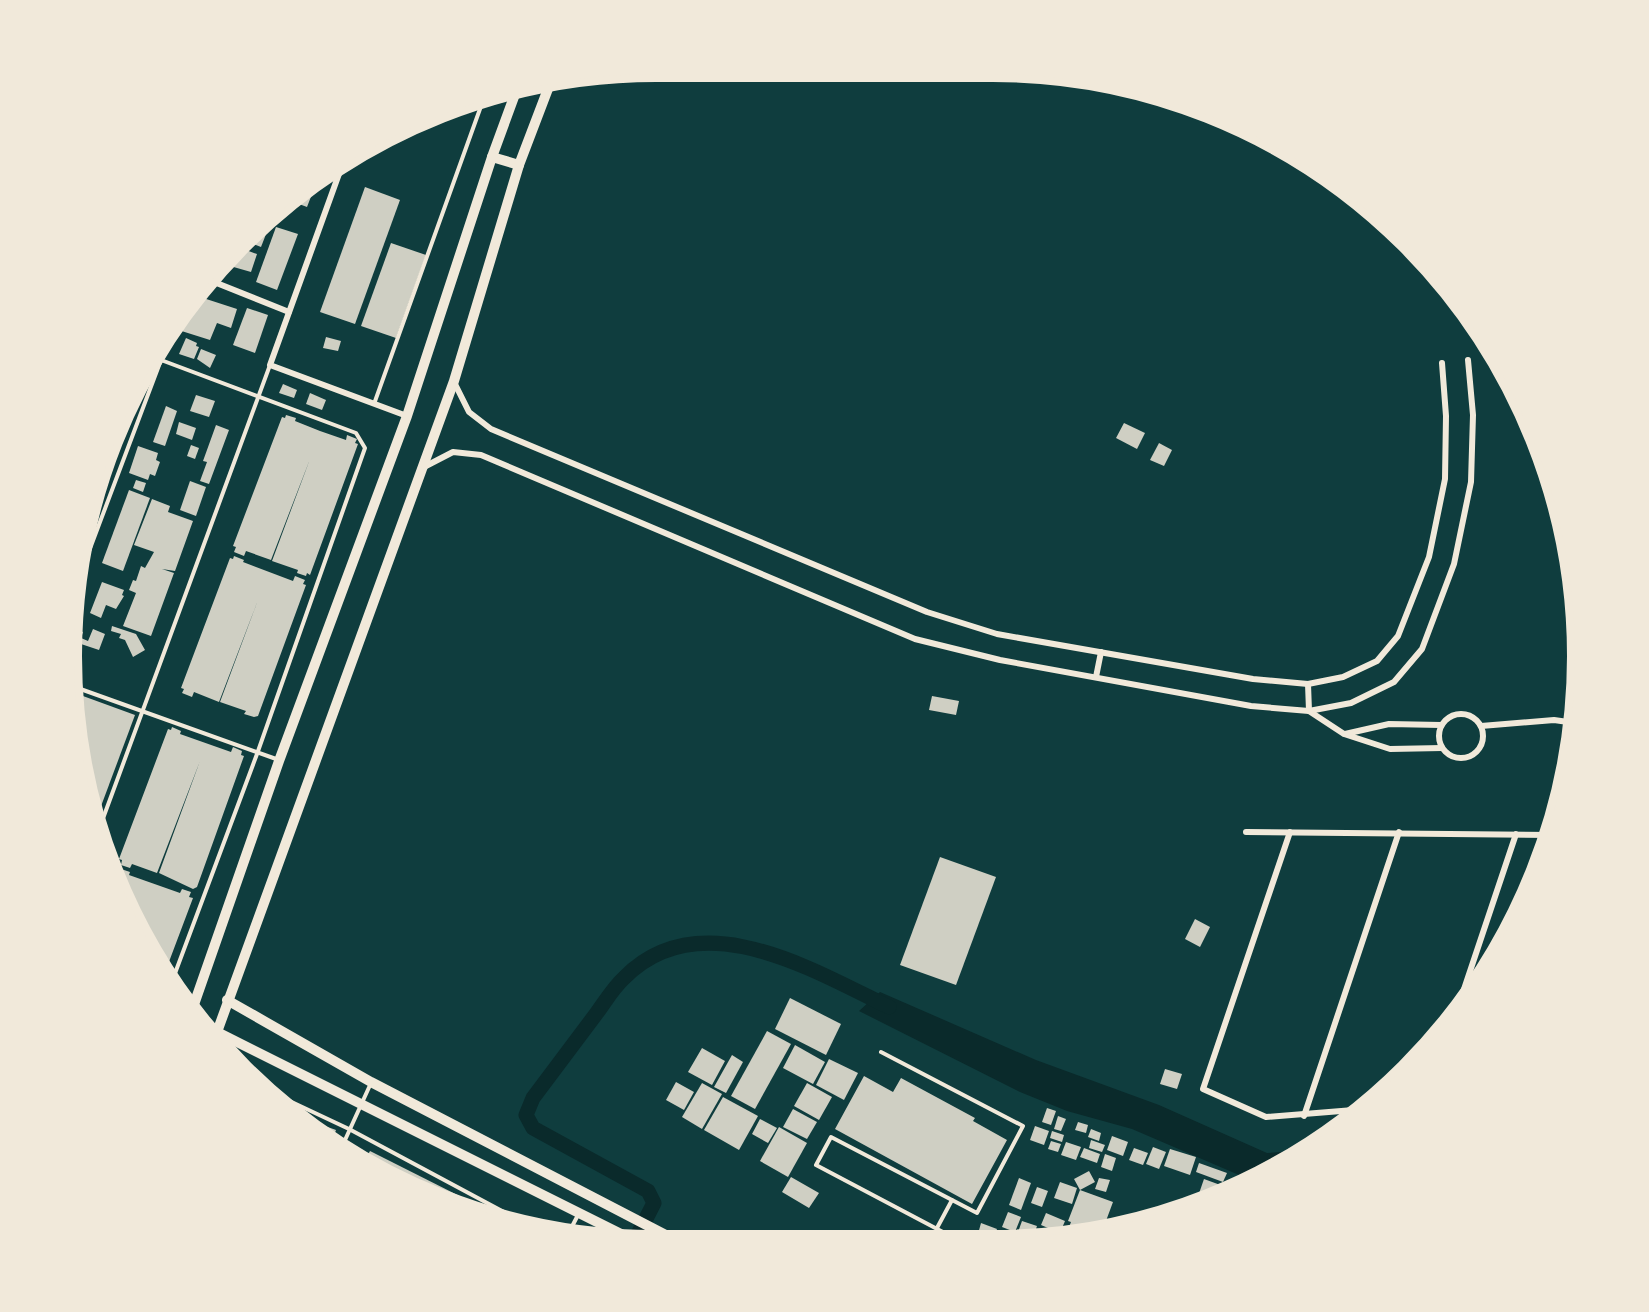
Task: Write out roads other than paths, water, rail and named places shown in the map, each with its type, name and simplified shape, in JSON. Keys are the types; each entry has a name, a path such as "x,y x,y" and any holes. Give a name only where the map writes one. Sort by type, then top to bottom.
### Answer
{"main road":[{"path":"217,1032 454,381 519,165 548,88"},
{"path":"194,1004 279,761 407,416 514,96"},
{"path":"492,157 519,165"},
{"path":"227,1000 371,1082 662,1234"},
{"path":"227,1043 362,1103 620,1233"}],"street":[{"path":"340,172 270,365 407,416"},
{"path":"215,282 289,312"},
{"path":"421,469 453,452 481,455 915,639 1000,660 1096,678 1251,706 1309,711 1352,703 1394,682 1422,650 1454,564 1472,482 1473,416 1468,360"},
{"path":"454,381 469,412 491,429 927,612 997,634 1253,679 1308,684 1343,677 1377,661 1398,636 1429,557 1445,479 1446,416 1442,363"},
{"path":"1096,678 1101,652"},
{"path":"1308,684 1309,711"},
{"path":"1309,711 1344,734 1390,748 1442,748"},
{"path":"1481,726 1482,742 1472,755 1455,758 1442,748 1439,741 1442,725 1448,718 1458,714 1468,715 1481,726 1554,720 1567,722"},
{"path":"1344,734 1389,724 1442,725"},
{"path":"1246,832 1542,835"},
{"path":"1290,832 1203,1089 1266,1117 1350,1111"},
{"path":"1304,1116 1399,832"},
{"path":"1463,993 1516,834"}],"lane":[{"path":"374,404 481,106"},
{"path":"87,558 160,362 167,361 258,398 356,433 365,448 258,754 174,976"},
{"path":"102,820 270,365"},
{"path":"79,688 279,761"},
{"path":"881,1052 1023,1126 977,1213 831,1137 816,1165 948,1234"},
{"path":"344,1142 371,1082"},
{"path":"284,1098 349,1129 509,1215"},
{"path":"937,1228 952,1200"},
{"path":"571,1227 579,1213"}],"water":[{"path":"880,992 1036,1060 1159,1105 1267,1153 1291,1151 1243,1177 1132,1129 1067,1111 1020,1092 859,1011"}],"waterway":[{"path":"638,1234 654,1203 648,1191 533,1128 526,1115 533,1098 624,978 654,956 686,945 721,944 756,950 792,961 889,1007"}]}
